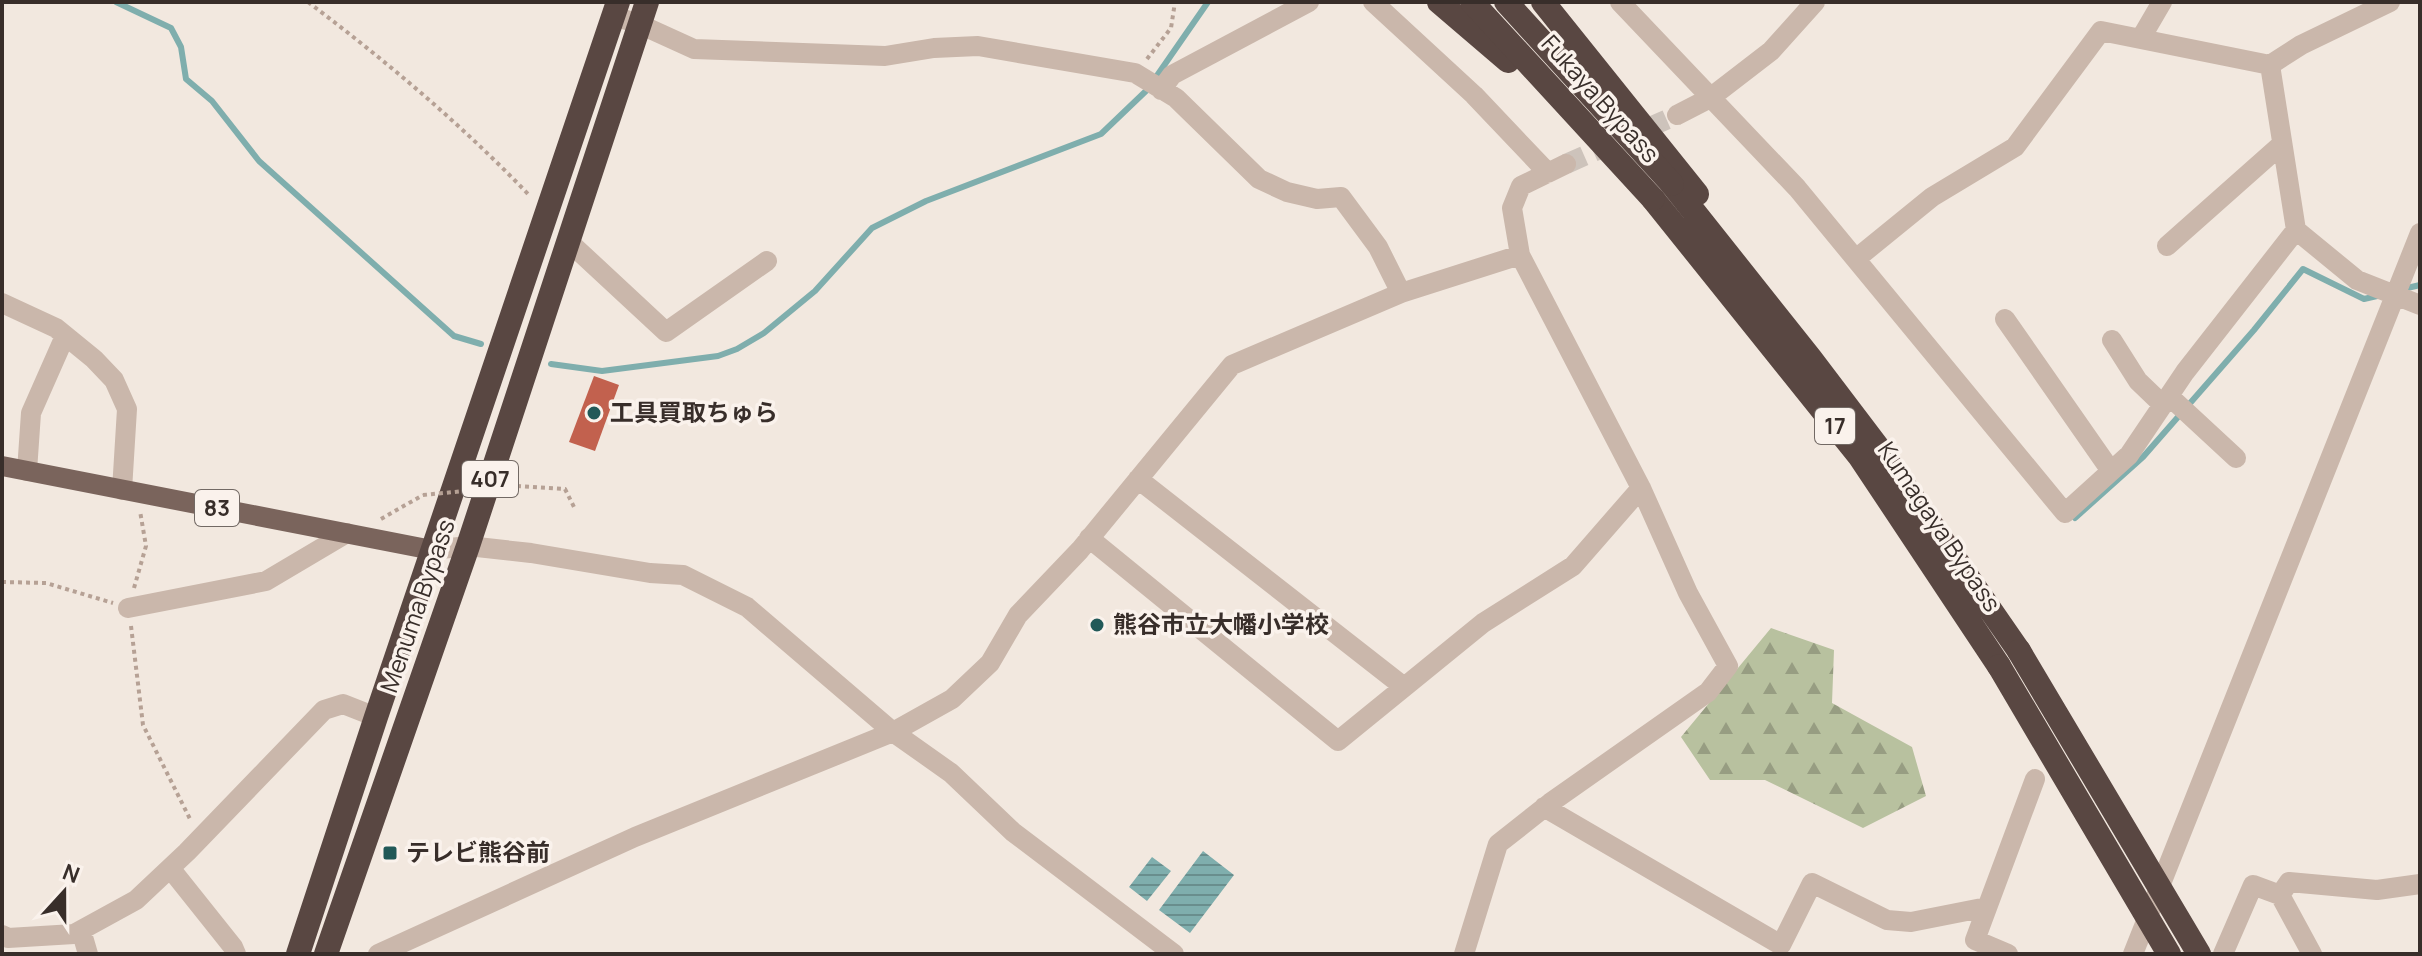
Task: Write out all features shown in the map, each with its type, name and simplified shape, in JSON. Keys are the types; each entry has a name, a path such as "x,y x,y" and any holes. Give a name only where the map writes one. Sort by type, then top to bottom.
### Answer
{"highway":[{"name":"Kumagaya Bypass","path":"1439,2 1662,192 1811,359 1877,446 2019,651 2199,954"},
{"name":"Fukaya Bypass","path":"1472,2 1662,192"},
{"name":"Fukaya Bypass","path":"1506,2 1662,192"},
{"name":"17","path":"1543,2 1768,284 1811,359"},
{"name":"Menuma Bypass","path":"298,954 616,9"},
{"name":"Menuma Bypass","path":"326,954 468,546 643,13"},
{"name":"Kumagaya Bypass","path":"1662,192 1860,457 1999,666 2169,954"}],"main road":[{"name":"83","path":"2,466 432,550"}],"street":[{"path":"1160,89 1172,75 1309,2"},
{"path":"1373,2 1557,169 1521,186 1512,208 1520,255 1641,488 1688,593 1728,666 1708,692 1544,807 1498,844 1464,954"},
{"path":"1620,2 1797,188 2065,513 2129,455 2185,372 2296,230"},
{"path":"1677,115 1710,98 1771,51 1815,2"},
{"path":"2141,38 2162,2"},
{"path":"1857,258 1932,197 2015,147 2101,31 2270,65 2301,45 2390,2"},
{"path":"616,9 643,13 694,49 885,56 934,48 978,46 1137,75 1176,98 1259,179 1287,192 1317,199 1341,197 1378,247 1401,293"},
{"path":"2270,65 2296,230 2357,280 2420,305"},
{"path":"2167,246 2282,144"},
{"path":"2133,954 2420,233"},
{"path":"568,241 666,332 767,261"},
{"path":"378,954 635,837 893,732 952,699 990,663 1018,615 1089,538 1232,365 1401,293 1520,255"},
{"path":"2,303 56,328 114,380 127,409 130,491"},
{"path":"2005,319 2111,471"},
{"path":"27,471 31,413 65,336"},
{"path":"2112,340 2138,381 2236,458"},
{"path":"1138,479 1404,687"},
{"path":"1089,538 1338,741 1483,623 1573,566 1641,488"},
{"path":"128,608 266,581 347,533"},
{"path":"432,550 468,546 650,573 683,575 747,607 893,732 951,773 1013,832 1174,954"},
{"path":"2,935 8,938 74,934 136,900 324,710 343,704 376,717"},
{"path":"2008,954 1975,940 2035,779"},
{"path":"1544,807 1781,945 1812,883 1887,920 1911,922 1987,907"},
{"path":"170,868 236,954"},
{"path":"2280,895 2289,882 2377,890 2420,884"},
{"path":"2223,954 2253,885 2280,895 2312,954"},
{"path":"81,930 88,954"}],"path":[{"path":"308,2 383,59 491,155 546,213"},
{"path":"1137,75 1171,28 1175,2"},
{"path":"370,516 381,519 423,495 517,486 565,489 575,509"},
{"path":"130,491 146,546 128,608 143,725 200,838"},
{"path":"2,582 46,583 128,608"}],"green space":[{"path":"1771,628 1834,650 1832,703 1912,747 1926,796 1863,828 1765,780 1710,780 1681,737"}],"water":[{"path":"1203,851 1234,875 1190,933 1159,910"},
{"path":"1152,857 1171,871 1147,901 1129,887"}],"building":[{"name":"工具買取ちゅら","path":"594,376 619,385 595,451 569,442"}],"waterway":[{"path":"116,2 171,28 181,47 186,79 212,101 259,161 454,336 481,344"},
{"path":"551,364 602,371 718,356 737,349 764,333 815,291 872,228 926,201 1101,134 1147,90 1208,2"},
{"path":"2075,518 2143,457 2303,269 2364,299 2377,296"},
{"path":"2403,289 2420,285"}],"tunnel":[{"path":"1566,164 1677,115"}],"place":[{"name":"工具買取ちゅら","path":"594,413"},
{"name":"熊谷市立大幡小学校","path":"1097,625"},
{"name":"テレビ熊谷前","path":"390,853"}]}
